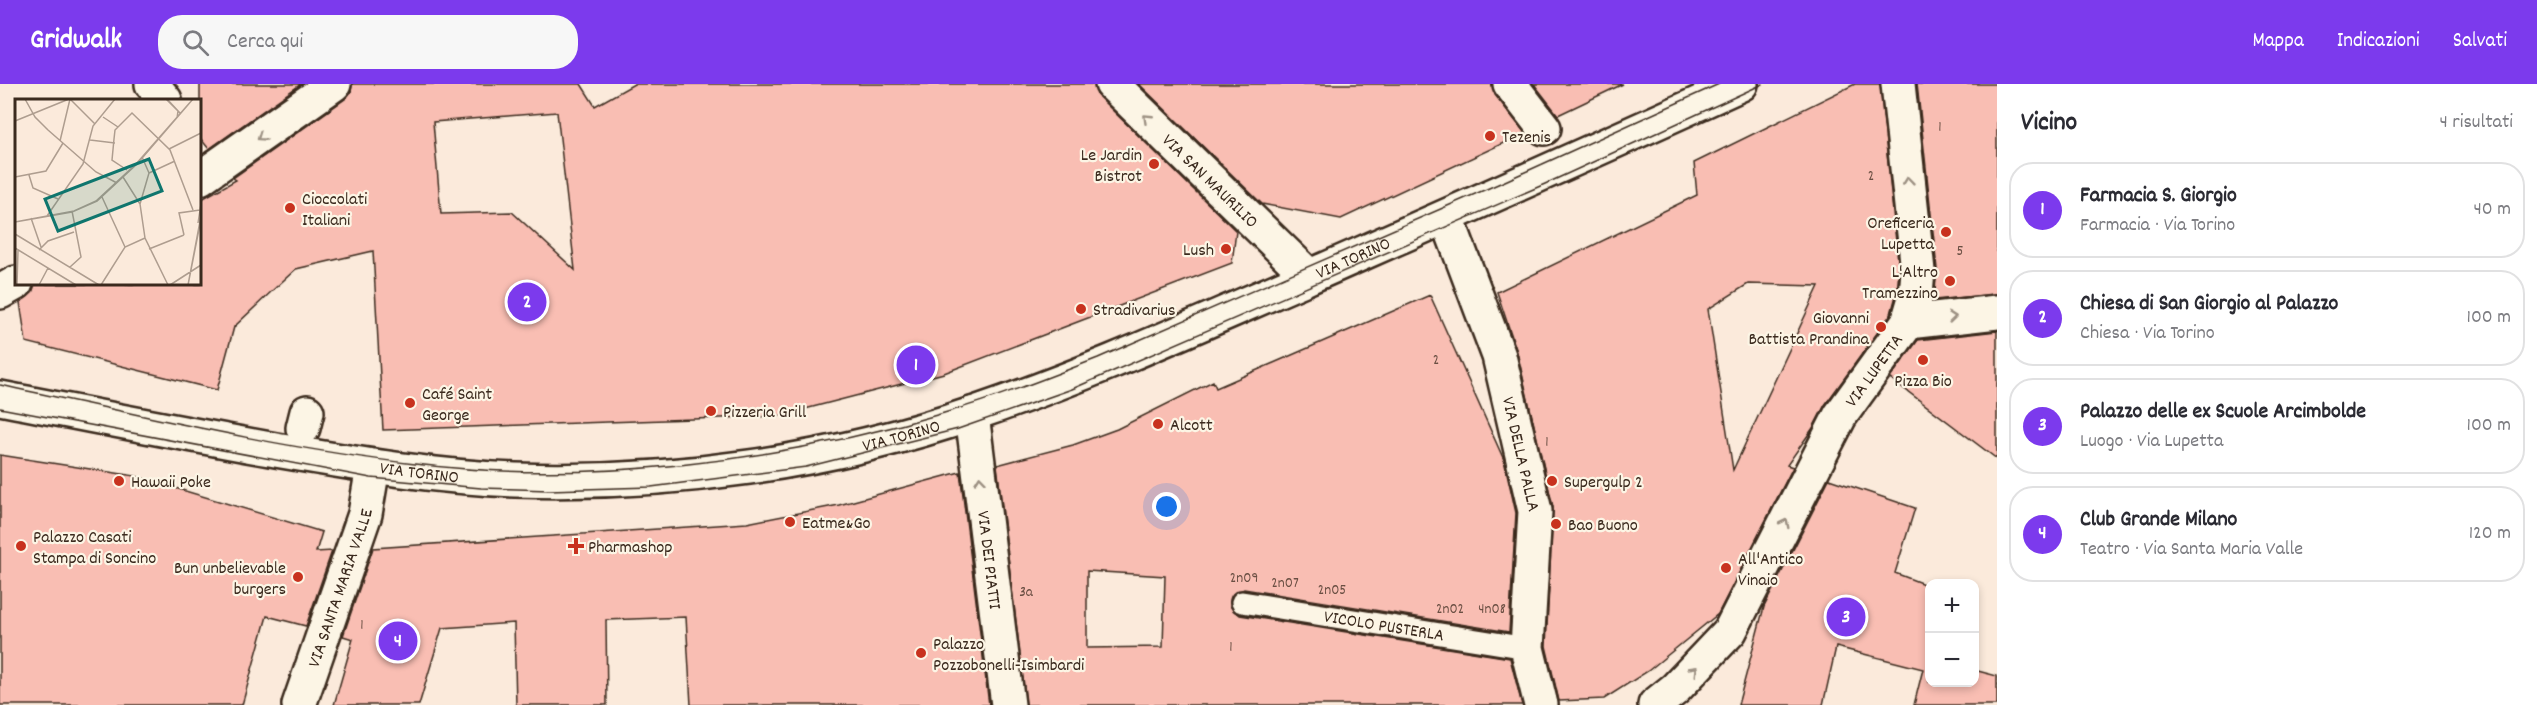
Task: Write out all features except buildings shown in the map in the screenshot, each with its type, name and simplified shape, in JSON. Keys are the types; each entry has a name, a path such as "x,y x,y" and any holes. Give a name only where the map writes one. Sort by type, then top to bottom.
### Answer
{"street":[{"path":"152,84 164,99"},
{"path":"205,164 309,115 334,84"},
{"name":"VIA SAN MAURILIO","path":"1112,84 1309,276"},
{"path":"1510,84 1544,128"},
{"name":"VIA TORINO","path":"0,398 373,467 516,480 606,479 684,474 804,458 972,414 1091,370 1446,218 1741,84"},
{"name":"VIA LUPETTA","path":"1655,705 1675,689 1730,632 1840,416 1908,322 1916,295 1918,271 1898,84"},
{"name":"VIA DELLA PALLA","path":"1446,218 1499,356 1534,511 1527,648 1541,702"},
{"path":"0,292 15,284"},
{"path":"1908,322 1997,312"},
{"name":"VIA DEI PIATTI","path":"972,414 1008,705"},
{"name":"VIA SANTA MARIA VALLE","path":"299,705 365,514 373,467"}],"lane":[{"name":"VICOLO PUSTERLA","path":"1242,602 1527,648"}],"tram line":[{"path":"0,385 310,449 415,464 480,470 547,472 682,465 816,445 963,407 1098,358 1505,181 1719,84"},
{"path":"0,408 371,478 481,488 549,490 651,487 806,467 958,429 1072,389 1545,184 1763,84"}],"place":[{"name":"Tezenis","path":"1490,136"},
{"name":"Le Jardin Bistrot","path":"1154,164"},
{"name":"Cioccolati Italiani","path":"290,208"},
{"name":"Oreficeria Lupetta","path":"1946,232"},
{"name":"Lush","path":"1226,249"},
{"name":"L'Altro Tramezzino","path":"1950,281"},
{"name":"Chiesa di San Giorgio al Palazzo","path":"527,302"},
{"name":"Stradivarius","path":"1081,309"},
{"name":"Giovanni Battista Prandina","path":"1881,327"},
{"name":"Pizza Bio","path":"1923,360"},
{"name":"Farmacia S. Giorgio","path":"916,365"},
{"name":"Café Saint George","path":"410,403"},
{"name":"Pizzeria Grill","path":"711,411"},
{"name":"Alcott","path":"1158,424"},
{"name":"Hawaii Poke","path":"119,481"},
{"name":"Supergulp 2","path":"1552,481"},
{"name":"Eatme&Go","path":"790,522"},
{"name":"Bao Buono","path":"1556,524"},
{"name":"Palazzo Casati Stampa di Soncino","path":"21,546"},
{"name":"Pharmashop","path":"576,546"},
{"name":"All'Antico Vinaio","path":"1726,568"},
{"name":"Bun unbelievable burgers","path":"298,577"},
{"name":"Palazzo delle ex Scuole Arcimbolde","path":"1846,617"},
{"name":"Club Grande Milano","path":"398,641"},
{"name":"Palazzo Pozzobonelli-Isimbardi","path":"921,653"}]}
